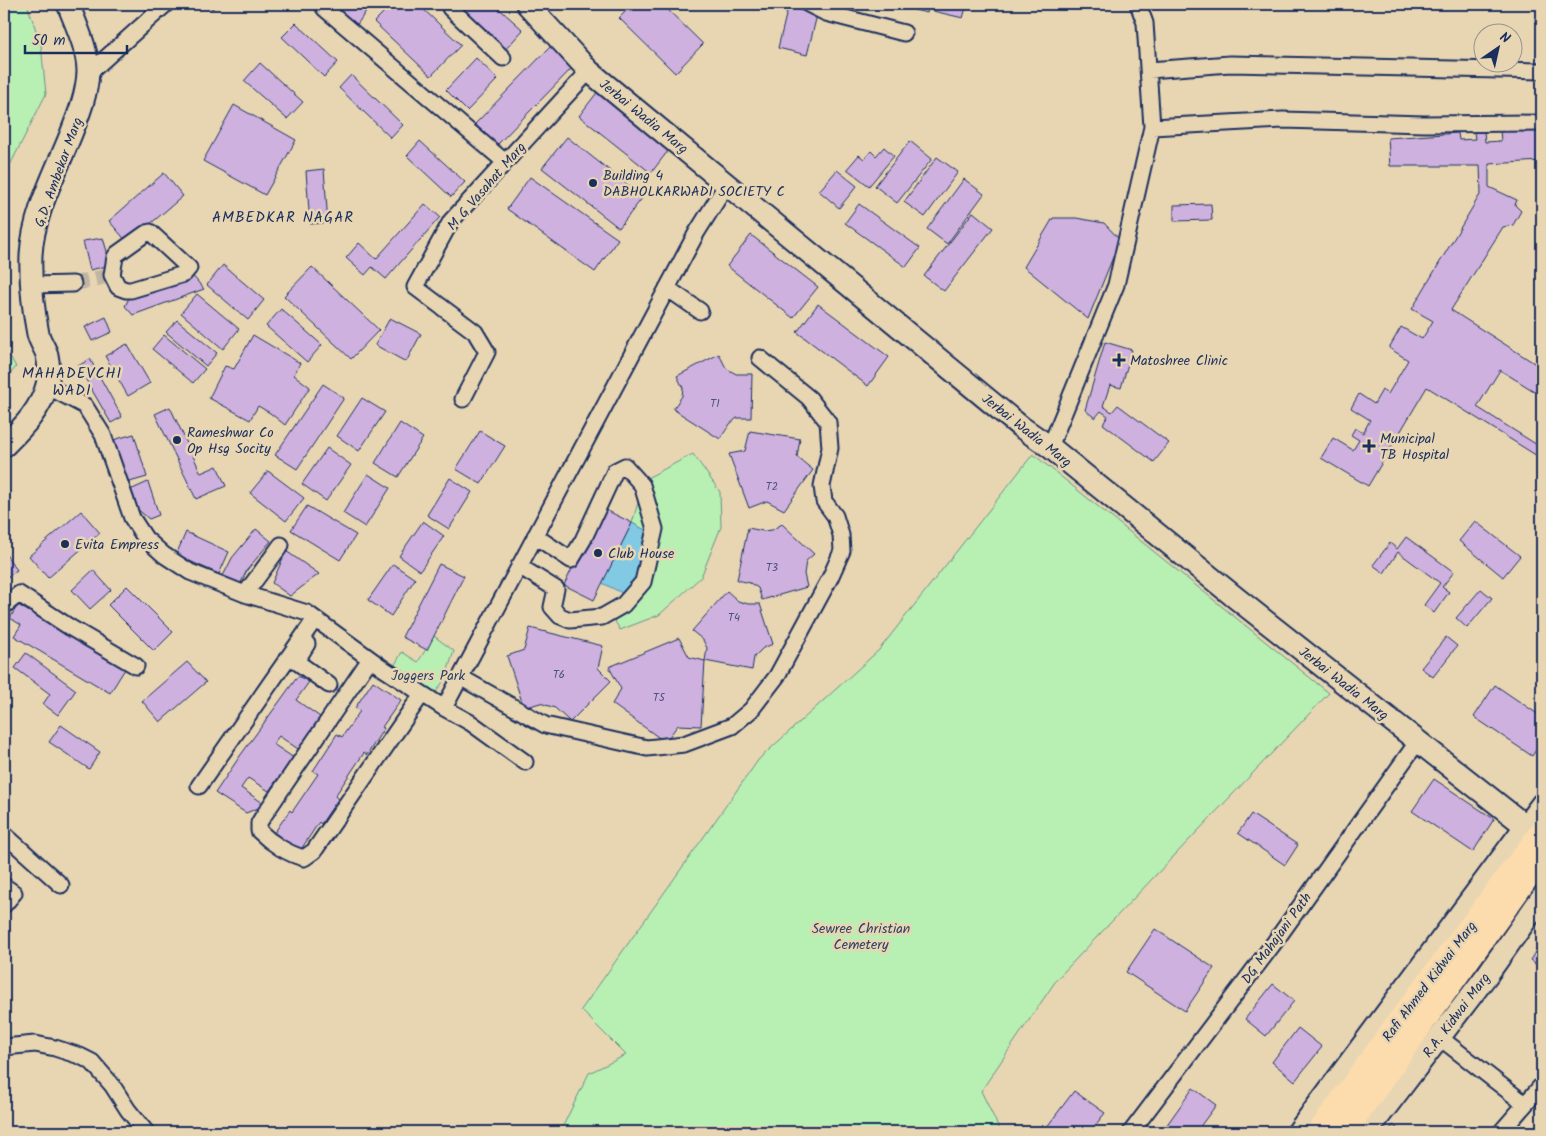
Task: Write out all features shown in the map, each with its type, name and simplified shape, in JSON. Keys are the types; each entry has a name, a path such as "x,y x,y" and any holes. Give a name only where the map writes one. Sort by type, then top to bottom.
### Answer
{"main road":[{"name":"G.D. Ambekar Marg","path":"4,446 26,423 38,406 47,386 49,372 47,356 38,336 31,286 31,254 39,214 77,120 85,94 88,74 84,49 68,4"},
{"name":"Jerbai Wadia Marg","path":"527,4 589,71 1021,427 1050,447 1236,598 1418,742 1537,833"},
{"path":"1537,833 1542,804"},
{"name":"Rafi Ahmed Kidwai Marg","path":"1318,1132 1414,989 1537,833"},
{"path":"1345,1132 1542,858"},
{"name":"R.A. Kidwai Marg","path":"1367,1132 1487,975 1542,897"},
{"path":"1298,1132 1414,989"}],"street":[{"path":"88,74 166,4"},
{"path":"454,4 450,8 503,58"},
{"path":"808,4 826,13 904,33"},
{"path":"1050,447 1116,285 1152,127 1145,23 1138,4"},
{"path":"324,8 505,162"},
{"path":"1149,70 1230,64 1542,72"},
{"name":"M G Vasahat Marg","path":"463,399 487,352 475,332 415,287 451,221 589,71"},
{"path":"1152,127 1283,120 1424,124 1542,123"},
{"path":"444,708 697,232 727,184"},
{"path":"150,232 188,268 184,274 131,290 118,287 112,275 117,254 150,232"},
{"path":"31,286 73,284"},
{"path":"668,288 700,311"},
{"path":"460,677 545,725 647,748 684,744 732,726 750,710 777,676 830,578 842,551 841,535 834,516 824,501 822,486 830,448 828,422 809,398 760,358"},
{"path":"47,386 85,406 103,434 132,518 146,538 164,554 190,572 315,621 334,636 422,694 472,723 525,762"},
{"path":"519,566 556,589 552,608 560,616 570,620 602,617 623,605 643,582 655,529 642,486 624,466 615,471 572,560 535,536"},
{"path":"244,594 281,545"},
{"path":"4,606 19,594 71,628 136,666"},
{"path":"200,786 296,654 315,621"},
{"path":"334,636 348,650"},
{"path":"296,654 298,664 329,685"},
{"path":"370,659 259,823 259,831 267,839 295,856 304,858 310,856 422,694"},
{"name":"DG Mahajani Path","path":"1132,1132 1274,942 1418,742"},
{"path":"4,834 61,885"},
{"path":"4,886 14,893 4,905"},
{"path":"1439,1037 1526,1104"},
{"path":"4,1047 35,1044 55,1048 92,1062 112,1085 128,1110 146,1132"},
{"path":"1501,1132 1542,1085"}],"green space":[{"path":"4,4 27,4 41,45 46,94 4,177"},
{"path":"4,346 16,367 4,381"},
{"path":"693,454 720,492 721,527 701,577 659,615 620,630 608,609 626,595 656,536 632,523 645,479"},
{"name":"Sewree Christian Cemetery","path":"1033,454 1329,693 1057,979 981,1091 1001,1132 560,1132 589,1073 626,1055 581,1010 759,759 879,650"},
{"name":"Joggers Park","path":"434,636 454,651 445,679 432,698 392,670 402,652 418,662"}],"water":[{"path":"632,523 657,536 626,595 602,583"}],"building":[{"path":"207,4 218,4 212,9"},
{"path":"325,4 371,4 356,26"},
{"path":"392,4 418,4 461,45 431,76 374,22"},
{"path":"469,4 494,4 523,30 504,51 462,12"},
{"path":"633,4 662,4 703,44 675,73 619,18"},
{"path":"898,4 929,4 927,13 897,6"},
{"path":"934,4 967,4 963,18 933,11"},
{"path":"1253,4 1280,4 1280,6 1253,8"},
{"path":"788,7 817,15 807,55 778,48"},
{"path":"296,23 338,62 324,77 282,37"},
{"path":"551,46 573,67 497,145 475,124"},
{"path":"476,58 498,79 467,111 446,90"},
{"path":"260,63 303,102 287,119 244,81"},
{"path":"351,75 403,125 391,138 339,88"},
{"path":"602,86 674,143 651,173 579,116"},
{"path":"234,105 296,140 265,195 203,161"},
{"path":"1542,128 1542,161 1489,164 1489,187 1517,200 1515,205 1521,211 1513,225 1503,227 1451,310 1542,368 1542,396 1500,370 1477,407 1542,448 1542,459 1427,387 1368,486 1321,458 1333,438 1353,450 1359,440 1351,435 1355,428 1363,433 1370,420 1351,408 1359,394 1374,404 1382,390 1388,394 1408,360 1389,348 1401,327 1422,339 1433,321 1412,309 1481,193 1480,166 1390,166 1388,138 1458,133 1459,140 1475,139 1474,132 1484,131 1485,142 1501,141 1500,130"},
{"name":"Building 4 DABHOLKARWADI SOCIETY C","path":"567,137 643,197 619,228 542,168"},
{"path":"420,141 465,182 451,197 407,156"},
{"path":"910,141 932,159 897,203 875,186"},
{"path":"884,147 894,156 869,186 847,169 859,155 864,159 871,151 876,156"},
{"path":"937,157 958,172 925,217 904,202"},
{"path":"324,169 328,223 310,224 306,171"},
{"path":"837,170 857,186 839,208 819,191"},
{"path":"164,173 183,196 128,243 109,221"},
{"path":"530,177 618,239 595,272 507,209"},
{"path":"964,179 984,194 947,244 927,229"},
{"path":"425,204 440,217 386,279 372,267 365,275 346,258 359,243 376,259"},
{"path":"859,204 920,248 906,267 845,223"},
{"path":"1211,204 1212,220 1174,221 1174,205"},
{"path":"973,212 993,228 944,291 924,276"},
{"path":"1053,218 1076,218 1104,223 1120,240 1088,319 1024,267"},
{"path":"751,235 818,287 793,318 727,266"},
{"path":"103,238 111,265 90,270 83,241"},
{"path":"223,265 264,300 248,320 207,285"},
{"path":"312,267 379,330 351,359 284,296"},
{"path":"191,274 204,289 133,315 125,306 131,294"},
{"path":"197,294 239,329 223,349 181,313"},
{"path":"818,304 889,357 868,386 797,332"},
{"path":"281,309 322,345 307,362 266,326"},
{"path":"106,317 112,332 92,341 85,327"},
{"path":"390,318 421,334 406,362 375,345"},
{"path":"177,320 217,353 206,366 166,332"},
{"path":"164,335 205,369 193,383 152,349"},
{"path":"253,335 300,363 294,375 310,387 285,425 258,406 250,420 209,398 225,366 234,369"},
{"path":"1105,342 1132,350 1121,388 1110,385 1103,406 1112,412 1118,405 1169,443 1154,462 1103,424 1108,416 1101,411 1095,418 1085,410"},
{"path":"127,344 150,383 128,396 105,356"},
{"path":"719,354 726,368 736,374 752,374 751,418 737,418 730,424 720,439 673,409 682,396 683,388 677,376"},
{"path":"90,359 122,417 111,423 78,366"},
{"path":"323,384 344,398 297,469 275,455"},
{"path":"362,398 385,412 359,451 337,436"},
{"name":"Rameshwar Co Op Hsg Socity","path":"170,407 201,473 217,466 226,486 196,499 155,414"},
{"path":"400,423 423,438 398,477 375,463"},
{"path":"480,431 505,446 481,484 456,469"},
{"path":"750,431 800,439 797,457 813,470 784,510 767,501 749,508 729,454 745,451"},
{"path":"134,434 147,477 126,483 113,440"},
{"path":"327,448 351,465 326,501 302,484"},
{"path":"268,471 304,498 286,521 250,493"},
{"path":"368,474 390,488 365,527 343,513"},
{"path":"450,478 472,492 449,529 427,515"},
{"path":"148,482 159,515 149,519 136,508 128,491"},
{"path":"307,506 356,535 340,560 291,530"},
{"name":"Club House","path":"602,508 632,523 594,600 564,585"},
{"name":"Evita Empress","path":"81,511 100,533 48,578 29,556"},
{"path":"423,521 444,536 420,571 399,556"},
{"path":"1475,521 1520,556 1503,577 1459,541"},
{"path":"782,524 814,554 806,561 804,574 807,587 762,600 758,588 750,583 737,580 748,528 763,531 772,530"},
{"path":"256,529 271,541 247,570 238,589 221,580 232,558"},
{"path":"186,532 229,552 219,574 176,555"},
{"path":"1406,537 1454,572 1442,587 1449,592 1434,613 1424,605 1440,583 1398,552 1384,573 1373,565 1390,543 1397,549"},
{"path":"286,551 319,574 290,596 272,583"},
{"path":"4,552 17,570 4,580"},
{"path":"393,564 415,579 391,616 368,600"},
{"path":"439,564 464,576 427,650 402,637"},
{"path":"93,570 111,590 90,609 72,590"},
{"path":"127,586 173,632 154,651 108,605"},
{"path":"1481,589 1492,598 1467,628 1456,618"},
{"path":"727,591 738,601 748,604 760,604 773,644 763,648 754,657 752,670 705,661 707,648 703,640 692,631"},
{"path":"18,605 125,669 110,693 14,636 21,625 10,618"},
{"path":"530,628 603,646 598,668 611,681 570,722 555,708 540,703 524,708 507,656 524,650"},
{"path":"1446,637 1457,646 1433,677 1421,668"},
{"path":"679,638 689,657 705,661 701,726 678,725 665,742 612,704 621,689 609,667"},
{"path":"26,653 76,690 58,715 43,704 50,694 15,668"},
{"path":"187,662 206,682 160,722 142,701"},
{"path":"298,676 309,682 296,700 323,719 301,751 279,736 273,744 297,760 282,781 278,778 269,791 248,778 241,788 266,805 246,813 215,793"},
{"path":"373,681 401,700 382,727 384,728 367,755 364,753 335,796 338,799 321,824 319,822 300,851 274,833 290,810 292,812 318,774 313,771 337,734 342,737 360,711 355,708"},
{"path":"1495,685 1542,717 1542,741 1532,756 1474,717"},
{"path":"61,725 100,752 89,769 49,742"},
{"path":"1434,779 1494,819 1473,852 1412,811"},
{"path":"1251,814 1298,845 1285,865 1238,833"},
{"path":"1155,929 1214,968 1185,1011 1126,972"},
{"path":"1542,942 1542,969 1530,960"},
{"path":"1273,984 1294,1001 1266,1036 1245,1019"},
{"path":"1298,1028 1322,1047 1295,1081 1272,1062"},
{"path":"1193,1088 1216,1105 1196,1132 1175,1132 1166,1126"},
{"path":"1074,1091 1105,1113 1090,1132 1043,1132"},
{"path":"1393,1125 1402,1132 1388,1132"}],"tunnel":[{"path":"73,284 112,275"}],"place":[{"name":"Building 4 DABHOLKARWADI SOCIETY C","path":"593,183"},
{"name":"Matoshree Clinic","path":"1119,360"},
{"name":"Rameshwar Co Op Hsg Socity","path":"177,440"},
{"name":"Municipal TB Hospital","path":"1369,446"},
{"name":"Evita Empress","path":"65,544"},
{"name":"Club House","path":"598,553"}],"district":[{"name":"AMBEDKAR NAGAR","path":"283,217"},
{"name":"MAHADEVCHI WADI","path":"72,382"}]}
